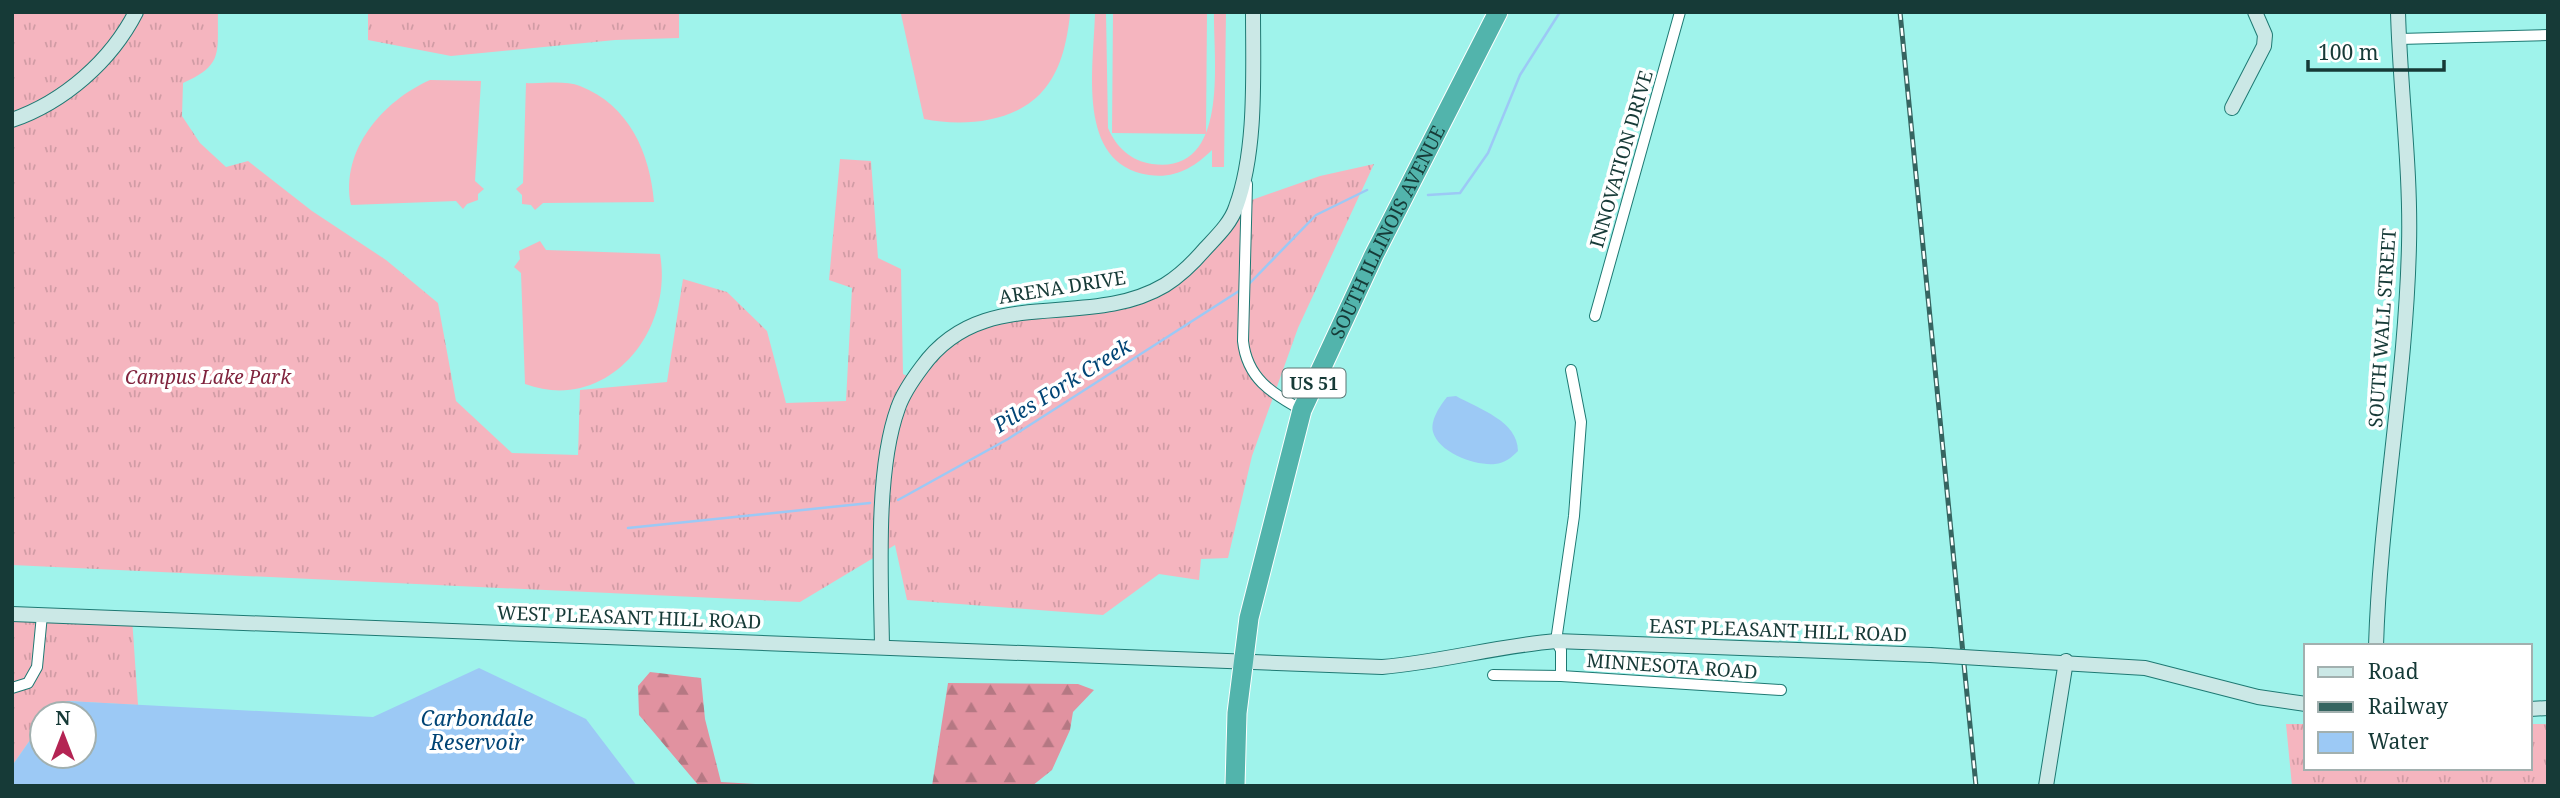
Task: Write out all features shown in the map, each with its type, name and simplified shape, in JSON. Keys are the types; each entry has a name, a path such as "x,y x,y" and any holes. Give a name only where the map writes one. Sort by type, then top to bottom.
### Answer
{"highway":[{"name":"SOUTH ILLINOIS AVENUE","path":"1235,786 1237,713 1249,618 1302,410 1374,255 1498,12"}],"street":[{"path":"12,120 74,86 117,44 136,12"},
{"name":"ARENA DRIVE","path":"882,646 881,546 886,467 898,409 913,379 935,349 962,330 998,316 1079,308 1129,298 1164,286 1189,268 1235,211 1247,172 1253,12"},
{"name":"INNOVATION DRIVE","path":"1595,316 1680,12"},
{"path":"2232,108 2264,46 2266,35 2255,12"},
{"name":"SOUTH WALL STREET","path":"2376,644 2378,586 2398,407 2409,244 2398,12"},
{"path":"2399,38 2548,35"},
{"path":"1247,172 1243,341 1245,358 1259,382 1302,410"},
{"path":"1556,641 1574,516 1581,422 1570,370"},
{"name":"WEST PLEASANT HILL ROAD","path":"12,614 1245,662"},
{"path":"12,688 28,683 37,667 41,615"},
{"name":"EAST PLEASANT HILL ROAD","path":"1245,662 1382,667 1423,663 1508,645 1556,641 2066,661 2145,668 2258,697 2304,704"},
{"name":"MINNESOTA ROAD","path":"1556,641 1560,650 1562,676"},
{"path":"2046,786 2066,661"},
{"name":"MINNESOTA ROAD","path":"1493,675 1562,676 1781,690"}],"green space":[{"name":"Campus Lake Park","path":"12,12 218,12 216,56 206,70 183,83 182,116 200,143 226,167 248,161 312,211 386,260 438,303 456,401 512,453 578,455 580,390 667,382 683,279 727,292 767,331 786,403 846,401 852,288 829,280 840,159 871,161 878,258 901,269 903,374 913,379 962,329 1079,308 1164,286 1246,202 1320,176 1374,164 1298,328 1252,456 1228,558 1201,559 1199,580 1159,574 1103,615 907,600 895,545 800,602 12,565"},
{"path":"368,12 679,12 679,38 615,40 451,56 368,40"},
{"path":"883,12 1070,12 1070,15 1060,62 1052,79 1035,99 1006,115 990,120 956,122 924,119 901,14"},
{"path":"1095,12 1106,12 1108,128 1125,152 1137,160 1152,164 1177,163 1195,152 1206,133 1215,84 1214,12 1226,12 1224,167 1212,167 1212,150 1199,162 1184,170 1167,175 1149,175 1125,167 1109,152 1099,133 1094,110 1092,84"},
{"path":"1113,12 1207,12 1206,134 1112,133"},
{"path":"430,80 481,81 475,181 484,189 478,194 478,200 467,204 463,209 456,201 351,205 349,185 352,165 369,130 381,114 396,101"},
{"path":"526,83 574,84 597,94 612,105 624,118 642,149 654,202 543,203 535,210 531,205 522,204 522,195 516,189 523,183"},
{"path":"540,241 546,250 660,254 662,283 656,312 645,338 628,360 607,377 582,387 555,390 525,384 521,273 514,267 520,259 519,251"},
{"path":"12,614 132,618 138,705 98,703 98,700 28,700 28,743 12,766"},
{"path":"650,672 701,678 705,719 721,782 789,786 699,786 639,715 638,686"},
{"path":"948,683 1078,684 1094,690 1073,712 1070,730 1052,770 1032,786 932,786"},
{"path":"2286,724 2304,724 2304,770 2532,770 2532,724 2548,724 2548,786 2292,786"}],"water":[{"path":"1456,396 1486,411 1504,424 1512,432 1518,451 1505,461 1487,464 1459,457 1443,446 1433,432 1434,418 1447,397"},
{"name":"Carbondale Reservoir","path":"479,668 586,719 637,786 12,786 12,766 28,743 28,770 98,770 98,703 373,717"}],"waterway":[{"name":"Piles Fork Creek","path":"1428,195 1460,193 1488,153 1520,75 1560,12"},
{"name":"Piles Fork Creek","path":"1249,284 1316,215 1367,190"},
{"name":"Piles Fork Creek","path":"898,500 1008,439 1239,291"},
{"name":"Piles Fork Creek","path":"628,528 870,503"}],"railway":[{"path":"1900,12 1976,786"}]}
